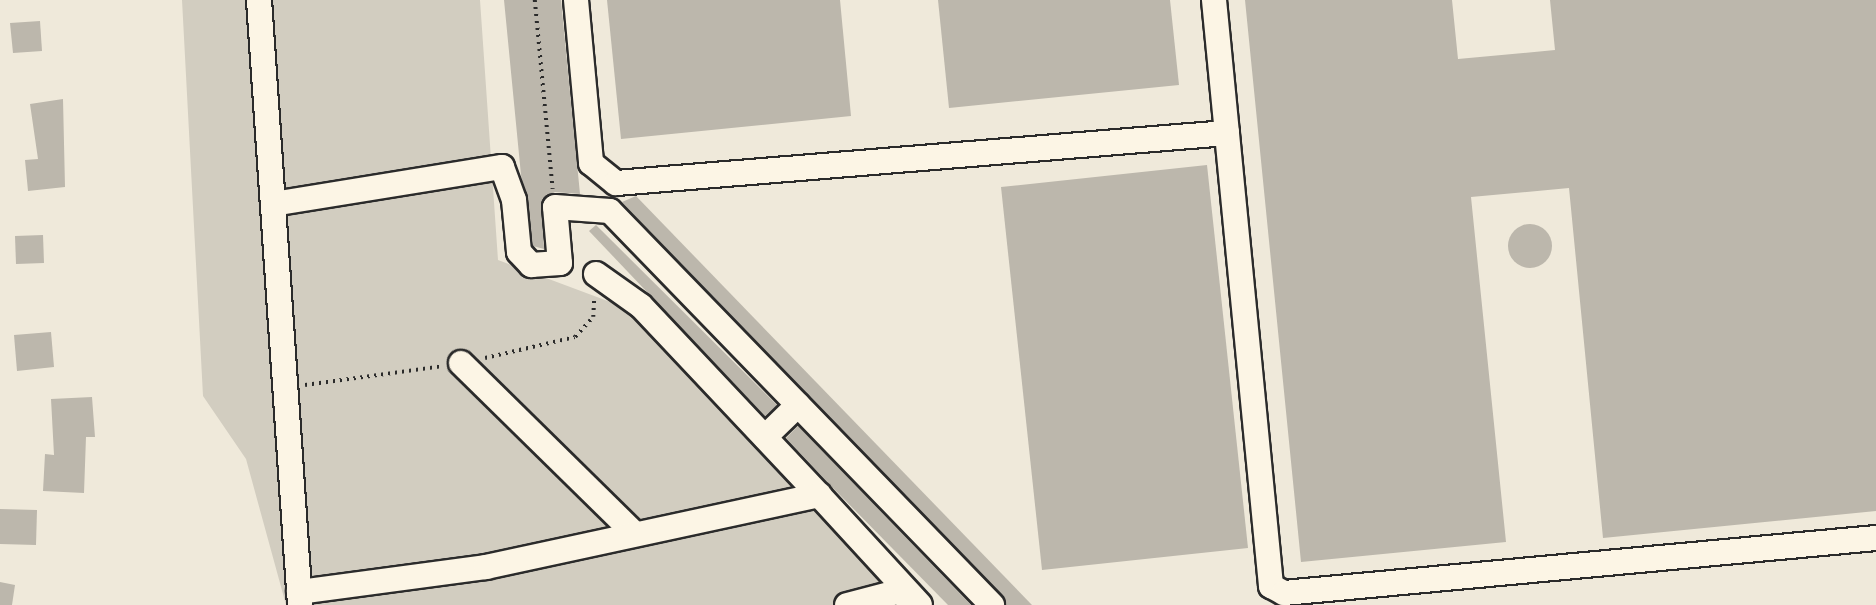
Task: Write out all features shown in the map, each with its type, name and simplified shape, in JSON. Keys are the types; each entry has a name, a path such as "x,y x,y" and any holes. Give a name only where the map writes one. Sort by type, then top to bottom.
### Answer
{"lane":[{"path":"259,0 300,598 486,567 819,495"},
{"path":"576,0 592,163 616,183 1227,133"},
{"path":"1214,0 1272,586 1284,593 1876,538"},
{"path":"273,204 502,167 514,200 519,253 531,265 560,263 555,207 610,211 992,605"},
{"path":"596,274 641,306 819,495 911,600"},
{"path":"461,363 634,533"},
{"path":"765,437 798,405"},
{"path":"846,605 911,600"}],"shaded area":[{"path":"182,0 480,0 498,260 621,306 905,596 906,605 286,605 246,459 203,396"}],"building":[{"path":"504,0 561,0 580,194 555,192 542,199 544,249 533,246 521,175"},
{"path":"607,0 840,0 851,116 621,139"},
{"path":"938,0 1170,0 1179,85 949,108"},
{"path":"1245,0 1452,0 1458,59 1555,50 1550,0 1876,0 1876,511 1603,538 1569,188 1471,197 1506,542 1301,562"},
{"path":"40,21 42,51 13,53 10,23"},
{"path":"63,99 65,187 28,191 25,160 38,159 30,104"},
{"path":"1207,165 1248,548 1042,570 1001,187"},
{"path":"636,196 1032,605 1006,605 622,202"},
{"path":"1530,224 1545,231 1552,246 1545,261 1530,268 1515,261 1508,246 1515,231"},
{"path":"596,225 777,405 765,416 589,231"},
{"path":"43,235 44,263 16,264 15,236"},
{"path":"51,332 54,367 17,371 14,335"},
{"path":"92,397 95,437 86,437 84,493 43,491 45,454 54,455 51,399"},
{"path":"798,426 971,605 948,605 833,488 786,438"},
{"path":"0,509 37,510 36,545 0,544"},
{"path":"0,582 15,585 12,605 0,605"}]}
